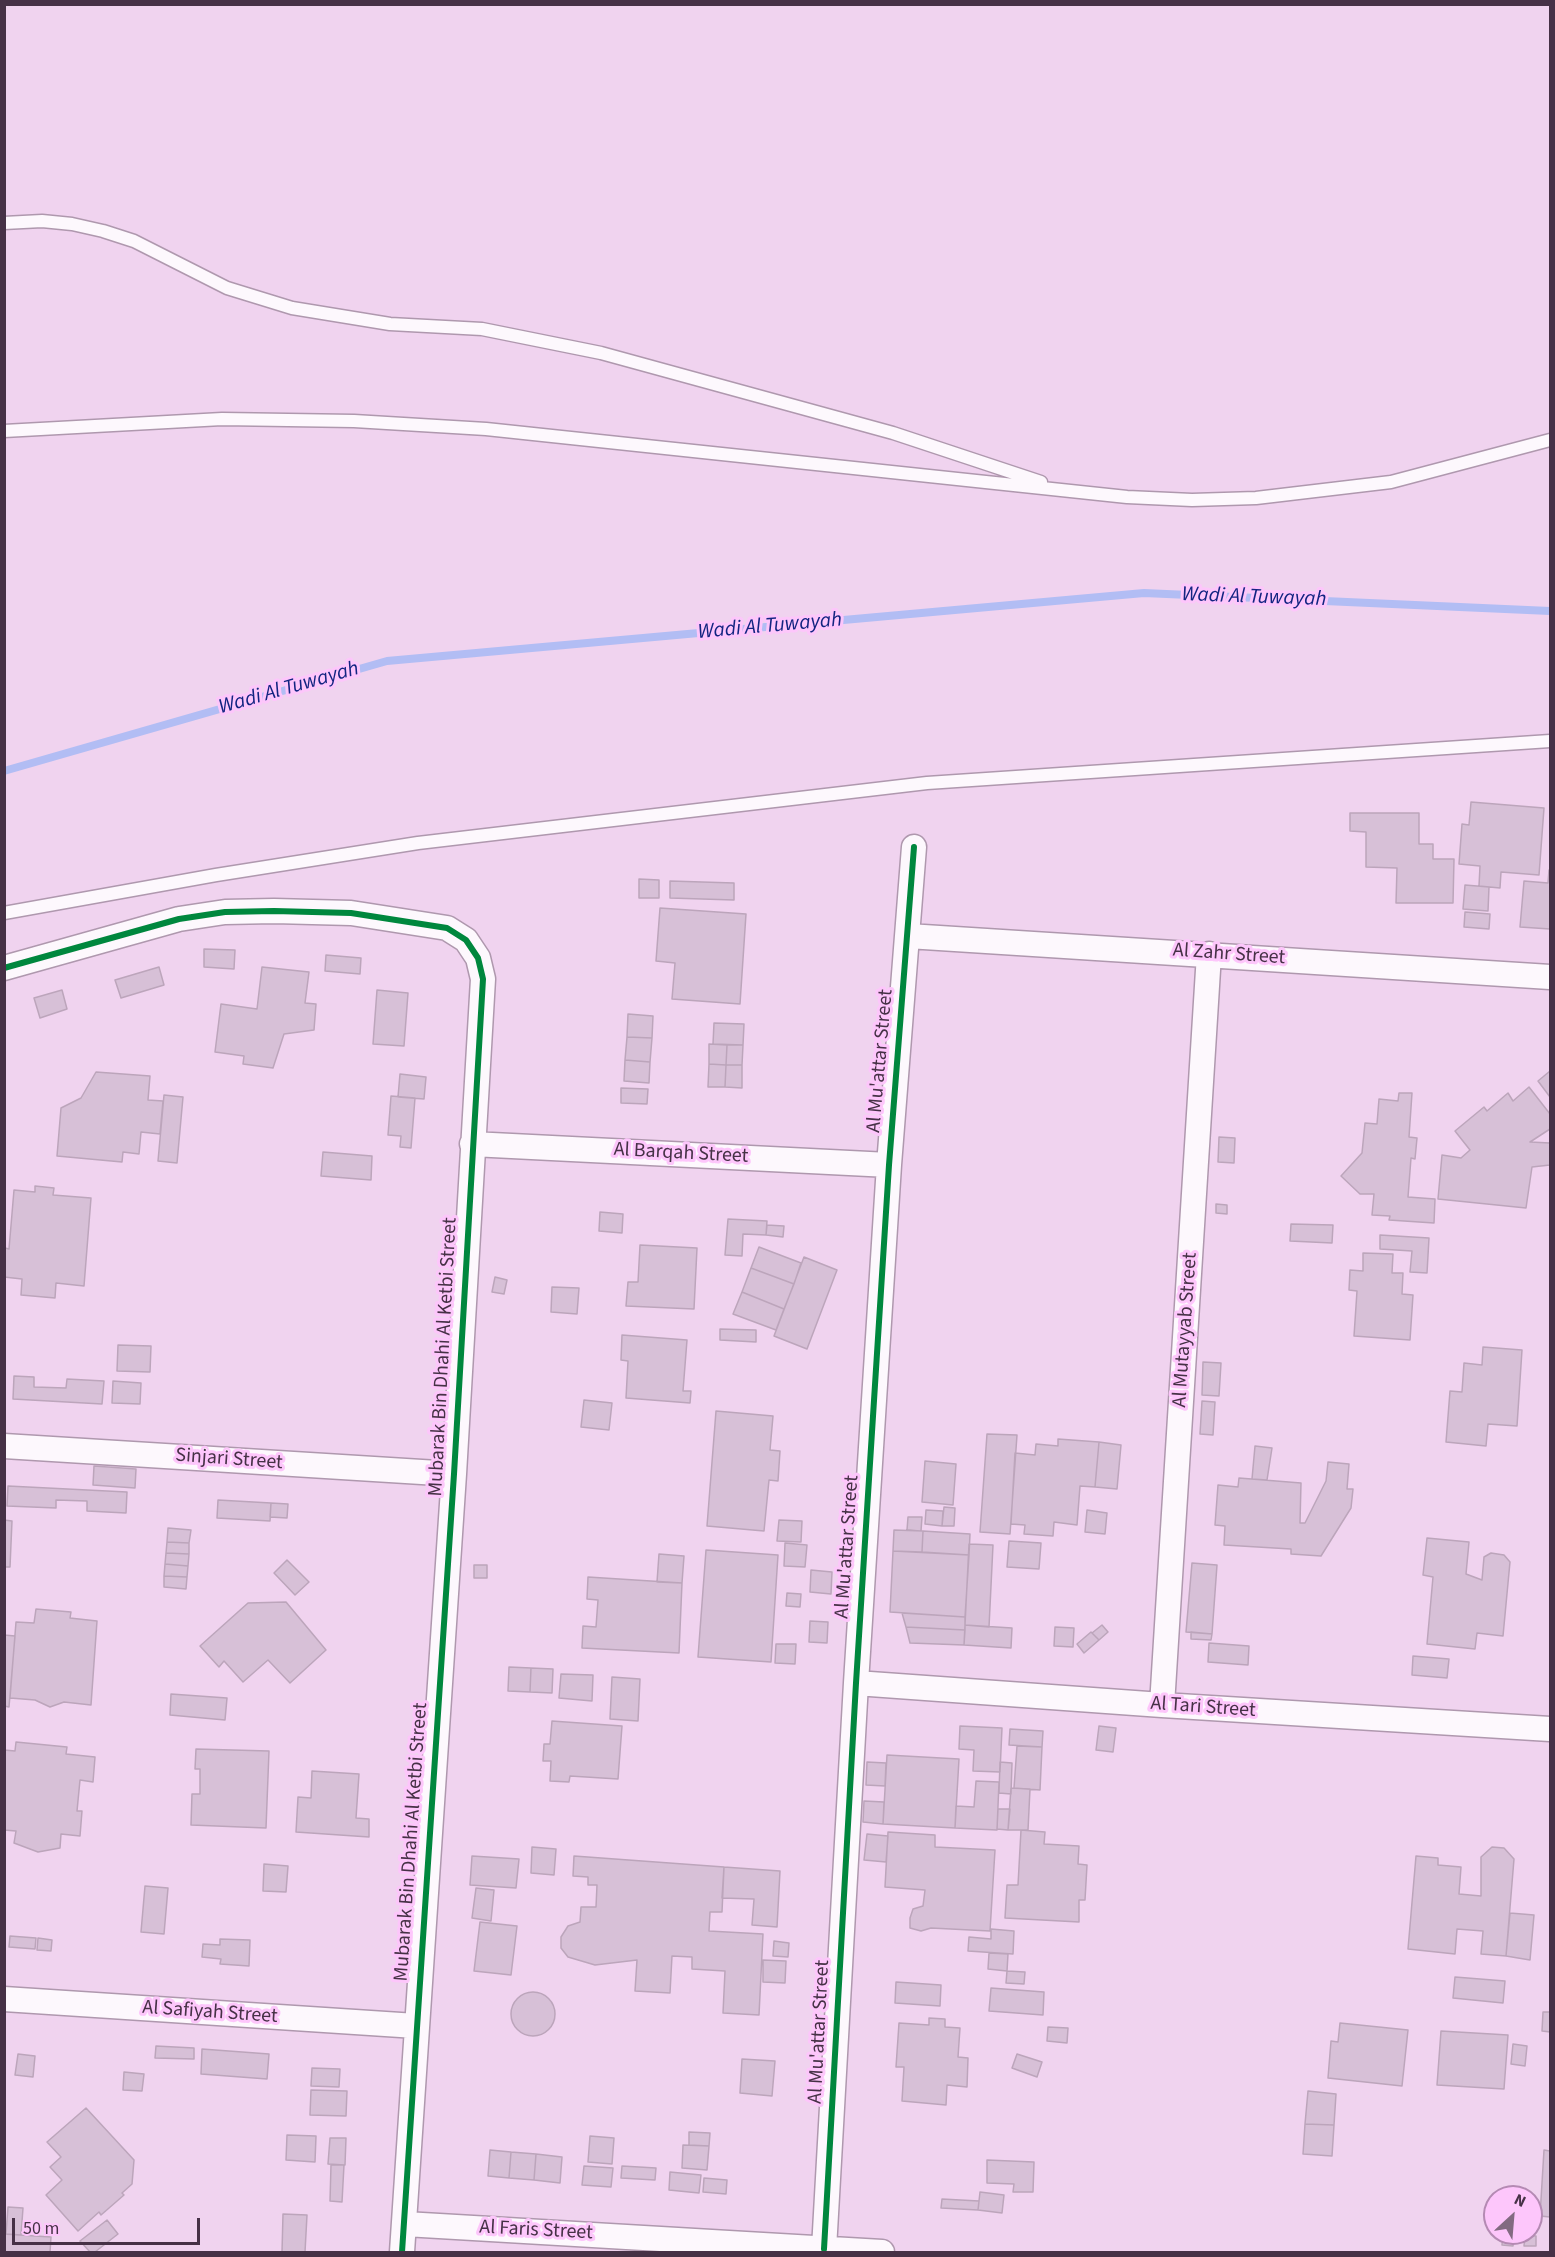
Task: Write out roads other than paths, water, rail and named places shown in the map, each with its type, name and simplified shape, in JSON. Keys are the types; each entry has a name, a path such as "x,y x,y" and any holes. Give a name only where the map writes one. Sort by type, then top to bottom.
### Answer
{"street":[{"name":"Al Mu'attar Street","path":"824,2249 856,1683 889,1165 914,847"},
{"name":"Mubarak Bin Dhahi Al Ketbi Street","path":"4,968 179,919 225,912 351,914 447,928 466,940 478,958 483,979 454,1474 402,2253"},
{"name":"Al Zahr Street","path":"908,936 1551,977"},
{"name":"Al Mutayyab Street","path":"1162,1705 1209,954"},
{"name":"Al Barqah Street","path":"472,1144 889,1165"},
{"name":"Sinjari Street","path":"4,1446 454,1474"},
{"name":"Al Tari Street","path":"856,1683 1551,1729"},
{"name":"Al Safiyah Street","path":"4,2000 416,2026"},
{"name":"Al Faris Street","path":"405,2224 882,2253"}],"lane":[{"path":"4,223 42,221 72,224 103,231 134,241 227,288 292,308 390,324 482,329 601,353 893,433 1062,490"},
{"path":"4,431 222,419 354,421 497,430 1127,497 1181,500 1257,498 1390,482 1551,440"},
{"path":"4,913 204,877 418,843 927,783 1551,741"}],"waterway":[{"name":"Wadi Al Tuwayah","path":"4,771 387,661 1144,593 1550,611"}]}
